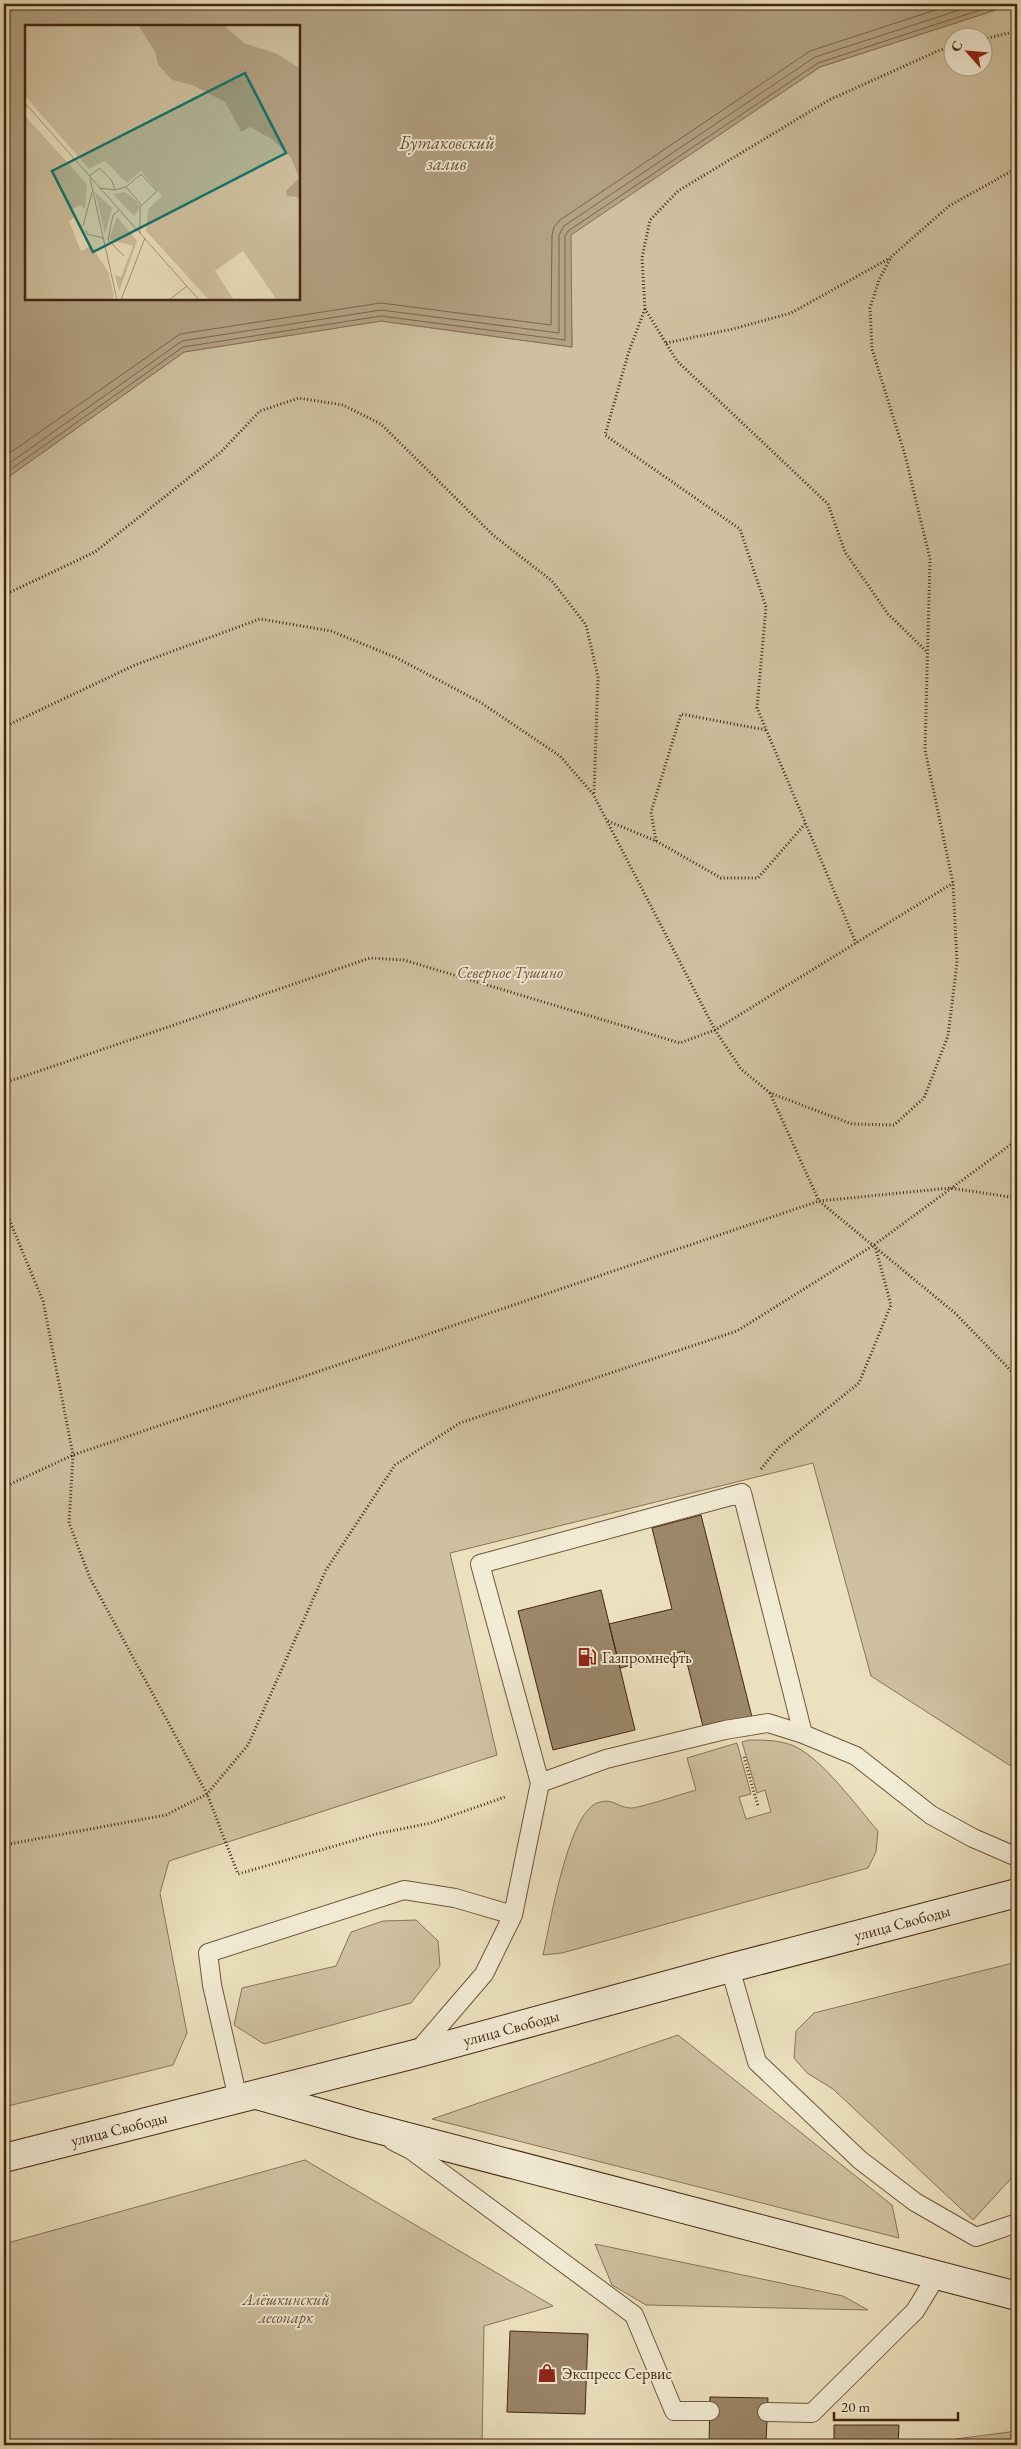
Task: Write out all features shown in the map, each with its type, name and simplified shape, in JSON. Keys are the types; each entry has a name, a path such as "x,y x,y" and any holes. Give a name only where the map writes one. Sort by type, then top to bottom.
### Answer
{"main road":[{"name":"улица Свободы","path":"4,2158 415,2054 730,1968 1017,1893"},
{"path":"247,2097 362,2125 1017,2296"}],"lane":[{"path":"415,2054 484,1974 513,1915 540,1783 480,1564 742,1493 803,1734"},
{"path":"540,1783 606,1759 736,1728 768,1723 803,1734 856,1756 931,1815 973,1838 1017,1857"},
{"path":"247,2097 212,1985 208,1953 404,1890 455,1898 513,1915"},
{"path":"730,1968 757,2062 860,2160 915,2202 976,2237 1017,2223"},
{"path":"362,2125 411,2150 634,2315 674,2411 710,2411"},
{"path":"767,2412 812,2413 915,2311 937,2276"}],"path":[{"path":"994,37 1017,31"},
{"path":"856,943 757,708 766,607 740,529 605,435 629,351 645,309 642,258 650,220 678,191 829,100 944,49"},
{"path":"666,343 733,329 791,313 891,257 948,206 1017,168"},
{"path":"4,727 135,665 260,618 331,631 397,658 480,702 560,756 594,794 715,1030 741,1069 770,1094 852,1124 894,1125 924,1098 948,1036 957,963 953,883 925,750 926,652 930,559 905,455 872,350 870,308 879,280 891,257"},
{"path":"645,309 677,361 828,504 845,552 888,614 926,652"},
{"path":"4,596 95,552 220,452 260,411 299,398 343,405 381,424 493,535 552,581 586,624 598,677 594,794"},
{"path":"656,841 651,812 681,714 766,730"},
{"path":"608,821 656,841 721,878 758,878 805,824"},
{"path":"4,1083 370,958 404,960 680,1042 715,1030 953,883"},
{"path":"770,1094 819,1201 955,1313 1017,1377"},
{"path":"4,1846 166,1815 207,1794 248,1745 326,1570 394,1464 460,1423 737,1331 874,1245 1017,1140"},
{"path":"4,1487 73,1455 819,1201 950,1188 1017,1198"},
{"path":"4,1207 43,1301 73,1455 69,1523 90,1578 207,1794 238,1874 376,1834 431,1824 540,1783"},
{"path":"742,1493 778,1448 859,1383 891,1305 874,1245"},
{"path":"736,1728 758,1806"}],"green space":[{"name":"Северное Тушино","path":"1017,4 1017,1770 871,1676 813,1463 450,1553 497,1755 169,1861 160,1893 187,2033 173,2065 4,2107 4,480 184,352 381,321 572,347 570,235 820,67"},
{"path":"749,1740 778,1741 794,1746 805,1752 828,1772 878,1831 876,1852 868,1868 562,1953 543,1955 569,1848 577,1827 587,1811 602,1801 634,1808 696,1790 687,1758 737,1743 751,1794 739,1797 746,1819 771,1812 765,1790 757,1793 742,1742"},
{"path":"416,1920 438,1941 440,1966 411,2003 264,2044 234,2025 242,1988 336,1966 351,1932 383,1921"},
{"path":"1017,1962 1017,2172 973,2220 833,2089 807,2073 794,2058 796,2031 814,2013"},
{"path":"678,2035 892,2205 899,2238 432,2119"},
{"name":"Алёшкинский лесопарк","path":"305,2160 553,2306 484,2326 482,2445 4,2445 4,2244"},
{"path":"595,2244 843,2296 868,2310 646,2305 612,2285"},
{"path":"1017,2431 1017,2445 956,2445 956,2439"}],"water":[{"name":"Бутаковский залив","path":"4,4 1014,4 820,67 571,235 572,347 381,321 184,352 4,480"}],"building":[{"path":"701,1515 755,1729 707,1742 684,1651 620,1668 609,1624 672,1609 652,1528"},
{"path":"601,1590 635,1730 553,1750 518,1611"},
{"name":"Экспресс Сервис","path":"510,2331 588,2334 585,2414 507,2412"},
{"path":"710,2397 768,2398 766,2443 834,2445 709,2445"},
{"path":"834,2425 899,2425 898,2445 834,2445"}],"place":[{"name":"Газпромнефть","path":"587,1657"},
{"name":"Экспресс Сервис","path":"547,2373"}]}
